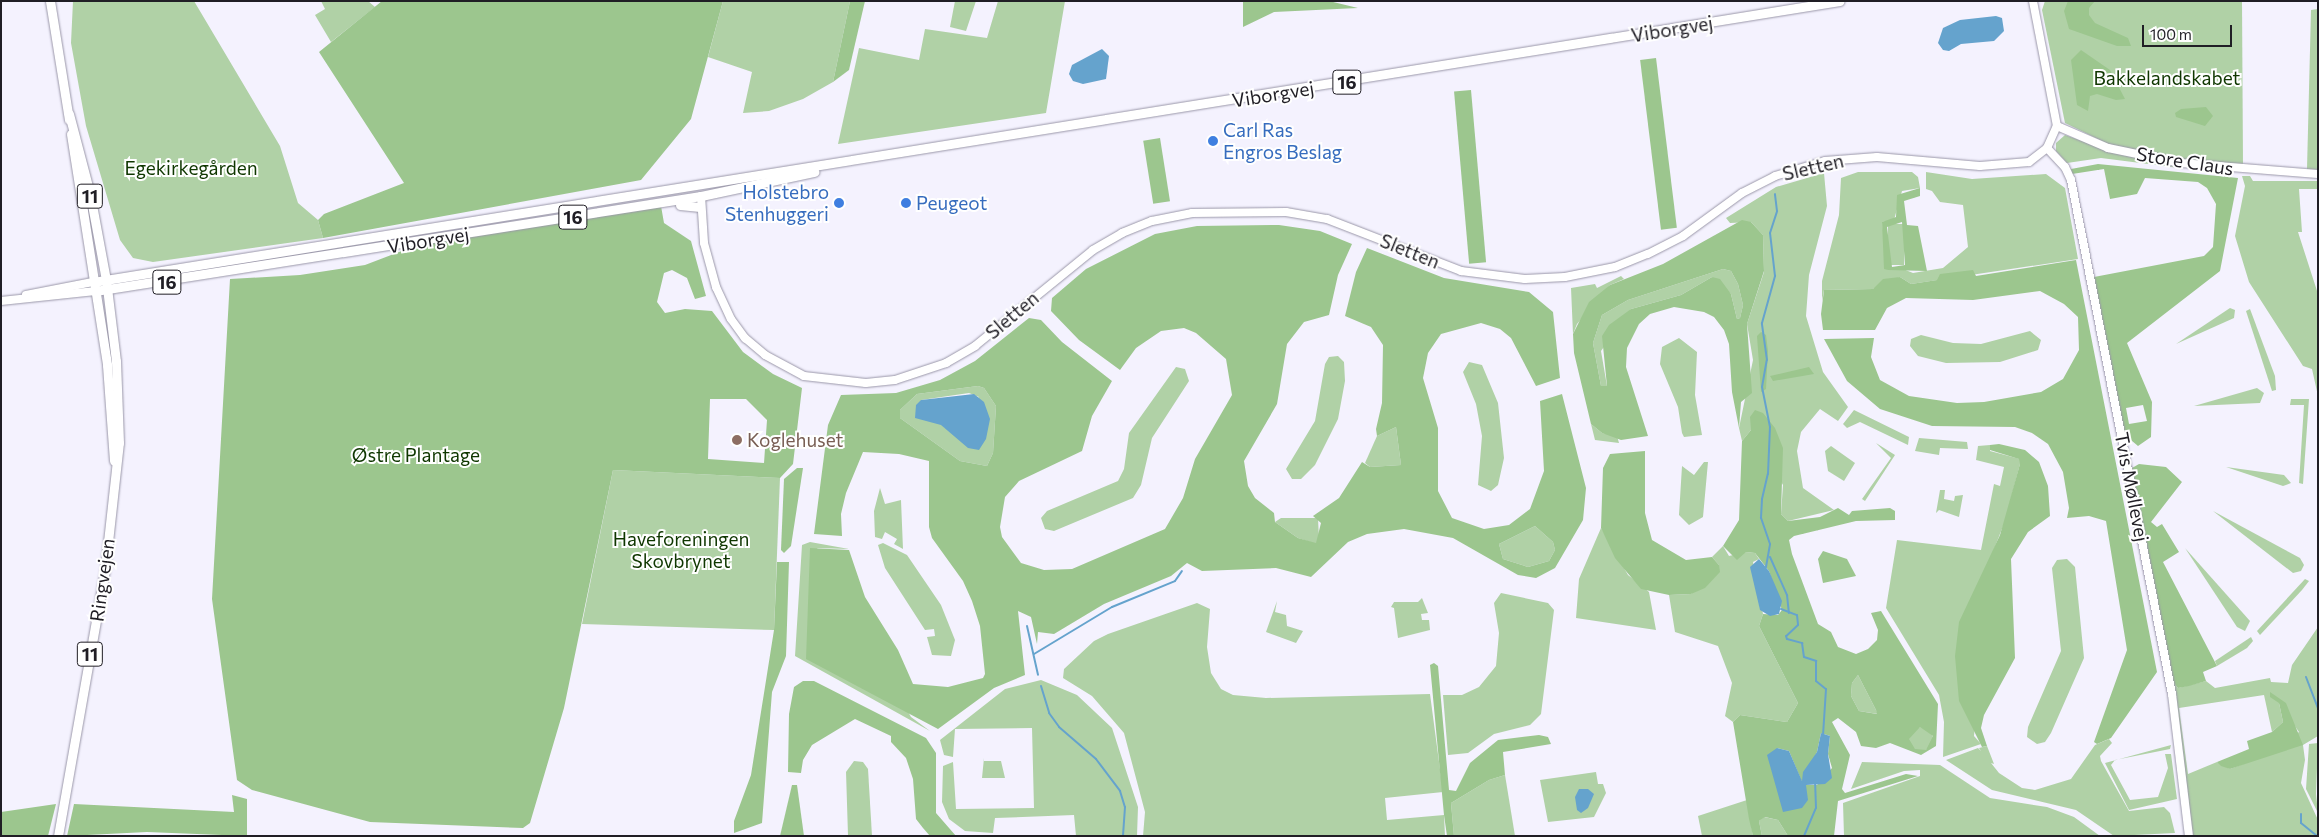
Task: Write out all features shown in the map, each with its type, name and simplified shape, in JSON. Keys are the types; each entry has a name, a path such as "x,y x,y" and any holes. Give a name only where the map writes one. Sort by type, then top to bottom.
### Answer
{"main road":[{"name":"Ringvejen","path":"50,1 107,364 115,471"},
{"name":"Viborgvej","path":"94,287 612,206 761,175 853,162 1840,1"},
{"name":"Ringvejen","path":"58,836 105,569 115,471 120,443 118,392 107,285 90,194 69,114"},
{"name":"Viborgvej","path":"701,193 853,162"},
{"path":"612,206 701,193 761,175"},
{"path":"612,206 688,204 700,207"}],"street":[{"path":"2034,1 2038,13 2057,126 2047,148"},
{"path":"2038,13 2039,1"},
{"name":"Store Claus","path":"2057,126 2108,148 2181,163 2318,174"},
{"name":"Sletten","path":"701,193 700,207 711,264 731,319 765,355 804,376 866,384 895,380 946,363 975,346 1093,250 1152,221 1184,215 1286,212 1327,219 1461,271 1525,279 1565,277 1615,267 1648,254 1683,236 1742,194 1798,168 1825,161 1877,157 2013,165 2035,159 2047,148"},
{"name":"Tvis Møllevej","path":"2047,148 2065,167 2074,196 2172,694 2189,836"},
{"name":"Sletten","path":"701,193 711,264"},
{"name":"Viborgvej","path":"1,300 94,287"}],"green space":[{"name":"Egekirkegården","path":"73,1 194,1 280,146 298,203 318,220 323,238 153,262 133,258 120,240 86,126 71,43"},
{"path":"321,1 368,1 375,7 331,42 315,15 325,9"},
{"path":"382,1 723,1 691,119 641,180 323,238 318,220 324,214 404,183 319,52"},
{"path":"723,1 850,1 833,82 803,99 769,111 743,113 752,72 708,57"},
{"path":"850,1 865,1 849,70 833,82"},
{"path":"955,1 976,1 966,31 950,27"},
{"path":"998,1 1065,1 1046,113 838,144 859,48 919,60 925,29 987,38"},
{"path":"1243,1 1329,1 1358,8 1274,12 1243,27"},
{"name":"Bakkelandskabet","path":"2045,1 2242,1 2243,165 2196,162 2108,144 2065,123 2042,10"},
{"path":"2068,1 2095,1 2089,8 2089,15 2095,23 2128,38 2131,46 2117,46 2069,29 2064,11"},
{"path":"2318,9 2318,170 2307,169 2311,10"},
{"path":"2081,50 2110,70 2125,99 2116,100 2097,94 2090,96 2088,111 2077,105 2071,60"},
{"path":"1656,58 1677,228 1661,230 1640,60"},
{"path":"1471,90 1486,262 1469,264 1454,91"},
{"path":"2206,107 2213,116 2205,126 2176,117 2175,113 2181,109"},
{"path":"2065,135 2119,154 2180,168 2101,158 2067,163 2056,151 2056,143"},
{"path":"1160,138 1170,201 1153,204 1143,141"},
{"path":"2098,164 2238,178 2220,271 2127,343 2152,402 2151,437 2138,446 2125,435 2094,277 2204,256 2213,247 2216,204 2207,188 2198,182 2145,178 2137,194 2110,199 2104,169 2072,174 2071,169","holes":["2143,405 2147,421 2129,424 2126,408"]},
{"path":"1858,172 1912,172 1918,177 1920,188 1902,191 1894,220 1882,222 1888,270 1903,269 1913,273 1943,268 1968,247 1963,205 1940,202 1932,191 1926,189 1926,172 1972,179 2046,174 2065,188 2078,259 1911,284 1900,277 1873,289 1824,290 1822,301 1822,281 1839,215 1841,178"},
{"path":"1824,173 1827,206 1809,275 1806,316 1823,372 1848,407 1838,421 1820,409 1801,432 1797,451 1803,488 1834,510 1788,521 1781,514 1783,485 1751,430 1742,441 1739,428 1753,360 1747,324 1764,272 1763,235 1751,222 1730,223 1726,218 1776,187"},
{"path":"2242,176 2250,176 2253,181 2318,181 2318,189 2299,189 2302,232 2298,232 2318,294 2318,396 2312,369 2303,366 2249,282 2235,236 2245,186"},
{"path":"1920,188 1920,196 1904,201 1907,225 1918,226 1927,271 1884,269 1882,222 1896,217 1897,195","holes":["1902,222 1905,265 1892,267 1887,227"]},
{"name":"Østre Plantage","path":"661,206 664,223 691,241 706,296 695,299 687,278 672,270 664,273 657,302 665,313 685,309 712,311 743,352 773,374 802,388 793,464 780,478 613,470 564,708 530,823 523,828 370,822 252,790 237,780 212,599 230,279 300,275 365,265 420,244","holes":["710,399 746,399 767,420 764,463 708,459"]},
{"path":"1742,220 1751,222 1763,235 1764,271 1747,324 1752,393 1741,402 1739,428 1732,392 1729,344 1724,330 1714,317 1704,312 1674,307 1650,314 1639,324 1627,348 1626,367 1648,436 1621,440 1602,433 1591,424 1574,353 1573,334 1589,302 1610,285 1663,264","holes":["1723,269 1731,271 1738,284 1743,305 1740,318 1737,319 1731,294 1720,279 1712,277 1681,295 1631,309 1609,325 1602,336 1607,386 1601,386 1593,343 1602,315 1628,300"]},
{"path":"1888,224 1904,224 1904,265 1888,265"},
{"path":"1279,225 1320,231 1352,244 1338,275 1329,315 1304,322 1287,344 1277,404 1244,461 1248,486 1255,498 1274,513 1275,522 1298,538 1316,543 1321,523 1313,516 1339,498 1362,462 1370,467 1401,465 1396,427 1377,436 1376,429 1382,403 1383,345 1371,327 1345,316 1356,272 1367,248 1444,278 1529,292 1553,312 1560,378 1536,386 1511,338 1500,329 1481,323 1441,334 1428,353 1423,378 1438,428 1438,491 1452,518 1484,529 1509,525 1530,509 1544,471 1540,401 1562,394 1586,488 1583,520 1555,568 1536,578 1518,575 1453,538 1404,529 1367,534 1348,542 1311,577 1276,568 1202,571 1187,563 1171,576 1104,604 1054,634 1038,632 1037,644 1031,617 1018,611 1025,675 994,688 938,729 806,659 810,548 849,550 865,597 898,650 913,684 948,687 983,678 985,674 980,626 972,601 963,581 932,538 929,527 929,461 899,454 863,452 846,493 841,514 842,536 814,534 828,425 841,395 896,393 940,380 975,361 1029,318 1041,320 1062,342 1112,381 1092,416 1082,451 1019,481 1005,497 1000,527 1002,537 1021,563 1044,570 1072,569 1165,529 1183,498 1195,459 1232,395 1226,359 1196,333 1184,328 1161,331 1136,348 1120,370 1079,340 1051,311 1052,298 1086,269 1155,234 1197,226","holes":["978,386 984,388 996,406 993,453 987,466 960,461 900,418 900,410 917,394","1535,526 1553,542 1555,550 1549,561 1528,567 1503,559 1499,544"]},
{"path":"2076,260 2157,672 2111,738 2097,744 2094,742 2127,650 2106,521 2089,516 2067,518 2069,508 2063,472 2048,444 2032,433 2015,427 1932,426 1880,409 1847,381 1824,339 1874,338 1871,357 1880,380 1909,396 1957,403 1984,402 2041,392 2063,379 2079,350 2078,317 2064,304 2040,291 1973,300 1906,298 1887,308 1875,330 1823,330 1821,314 1824,290 1873,289 1883,279 1900,277 1911,284 1937,280 1940,274 1973,270 1976,276"},
{"path":"1723,269 1731,271 1738,284 1743,305 1740,318 1737,319 1731,294 1712,277 1681,295 1631,309 1601,351 1607,386 1601,386 1593,343 1602,315 1628,300"},
{"path":"1621,276 1624,279 1610,285 1577,324 1573,334 1571,288 1595,284 1597,288"},
{"path":"2230,308 2235,310 2234,318 2176,344"},
{"path":"2250,309 2275,376 2276,390 2272,391 2246,311"},
{"path":"2030,331 2041,340 2038,350 2000,362 1946,363 1918,356 1910,346 1911,339 1921,335 1953,343 1981,344"},
{"path":"1761,332 1766,335 1768,351 1766,389 1761,392 1757,336"},
{"path":"1679,338 1697,352 1695,395 1702,435 1684,437 1678,407 1660,364 1662,347"},
{"path":"1338,356 1344,362 1345,381 1338,419 1315,465 1301,479 1292,479 1286,469 1315,421 1325,364 1329,357"},
{"path":"1469,362 1482,365 1498,403 1504,458 1498,485 1491,491 1478,485 1482,436 1476,404 1463,372"},
{"path":"1176,367 1185,369 1189,381 1152,438 1141,485 1133,498 1054,531 1045,529 1041,518 1047,511 1118,481 1124,469 1129,433"},
{"path":"1809,367 1814,374 1773,381 1770,376"},
{"path":"978,386 984,388 996,406 993,453 987,466 960,461 900,418 900,410 917,394","holes":["969,393 979,397 945,428 921,400"]},
{"path":"2257,388 2264,393 2260,403 2194,406"},
{"path":"2291,399 2309,399 2303,484 2299,483 2304,405 2290,405"},
{"path":"1755,410 1763,413 1775,428 1783,448 1781,514 1788,521 1820,517 1838,508 1849,515 1852,511 1890,508 1895,511 1895,520 1856,521 1794,536 1789,540 1792,554 1818,624 1831,632 1838,647 1856,654 1868,649 1877,640 1878,630 1871,613 1881,611 1938,704 1936,746 1921,755 1890,743 1876,748 1861,746 1856,732 1838,718 1832,722 1850,755 1842,789 1845,793 1906,774 1918,776 1838,801 1834,836 1788,836 1778,820 1765,817 1759,821 1762,836 1753,836 1749,819 1733,722 1740,715 1787,722 1798,703 1759,626 1763,614 1778,615 1782,610 1769,571 1755,553 1746,552 1737,560 1723,546 1739,520 1742,441 1751,430 1750,417","holes":["1858,675 1876,710 1877,714 1859,711 1851,696 1852,683","1920,727 1933,736 1926,750 1915,749 1909,739","1821,733 1830,736 1828,754 1832,768 1817,785 1806,785 1805,792 1777,748 1789,751 1802,782 1817,752"]},
{"path":"1854,410 1909,437 1908,445 1860,422 1847,428 1843,424"},
{"path":"1591,424 1602,433 1617,436 1619,443 1595,440"},
{"path":"1396,427 1401,465 1370,467 1365,463 1377,436"},
{"path":"1919,438 1967,442 1968,449 1940,448 1939,455 1915,451"},
{"path":"1876,443 1895,455 1865,501 1862,499 1891,458"},
{"path":"1999,444 2025,450 2039,462 2048,486 2050,516 2028,532 2011,559 2015,658 1984,715 1981,728 1987,746 1982,747 1959,701 1955,656 1959,622 2000,535 2020,464 2019,459 1990,450 1990,445"},
{"path":"1990,445 1990,451 2020,459 2020,464 2005,521 1989,562 1974,736 1981,744 1943,757 1944,722 1939,695 1886,608 1897,540 1981,550 1994,484 2000,486 2004,467 1976,460 1978,446"},
{"path":"1831,446 1855,463 1844,481 1828,471 1825,451"},
{"path":"1645,451 1645,513 1652,540 1686,560 1712,557 1719,565 1720,572 1705,588 1691,594 1669,595 1641,589 1615,558 1601,528 1603,468 1610,454"},
{"path":"1704,462 1708,462 1703,517 1689,525 1679,515 1682,466 1694,475"},
{"path":"2139,464 2166,467 2182,482 2151,522 2157,527 2162,524 2179,552 2163,562 2217,666 2203,672 2206,681 2189,686 2178,688 2173,682 2132,468"},
{"path":"2226,467 2284,475 2291,483 2283,486"},
{"path":"797,468 803,468 791,546 784,553 781,550 784,479"},
{"name":"Haveforeningen Skovbrynet","path":"613,470 780,478 774,630 582,624"},
{"path":"880,488 885,504 901,500 903,549 894,544 897,539 885,532 882,539 875,537 874,511"},
{"path":"1940,490 1945,490 1944,499 1954,501 1955,496 1963,495 1959,517 1939,510 1936,513"},
{"path":"2213,511 2300,558 2304,565 2301,571 2293,573"},
{"path":"1281,518 1318,518 1319,540 1316,544 1298,538 1275,522"},
{"path":"1535,526 1553,542 1555,550 1549,561 1528,567 1503,559 1499,544"},
{"path":"1601,528 1628,575 1649,592 1656,630 1576,618 1579,579"},
{"path":"810,542 849,549 817,548 911,717 930,731 795,656 802,545"},
{"path":"883,543 907,555 941,605 955,640 951,656 932,655 927,637 935,636 934,629 925,630 885,568 878,545"},
{"path":"1723,546 1729,556 1746,552 1755,553 1759,559 1753,562 1763,614 1759,626 1798,703 1787,722 1740,715 1733,722 1725,716 1732,683 1718,646 1675,632 1669,595 1691,594 1719,565 1712,557"},
{"path":"2185,548 2250,621 2245,631 2237,627"},
{"path":"1823,551 1847,559 1856,576 1823,583 1818,559"},
{"path":"2067,559 2075,567 2084,658 2051,733 2045,742 2037,744 2027,737 2028,727 2061,651 2052,568 2057,560"},
{"path":"777,562 789,562 786,656 772,692 762,823 734,833 734,821 751,775 774,630"},
{"path":"2305,579 2309,581 2302,590 2260,635 2257,631"},
{"path":"1501,593 1548,603 1554,610 1541,714 1530,725 1494,734 1468,753 1448,755 1443,695 1462,695 1479,687 1496,666 1499,633 1494,603"},
{"path":"1422,598 1428,613 1421,614 1422,620 1429,620 1430,630 1398,638 1394,608 1391,607 1394,602 1418,602"},
{"path":"1277,601 1275,612 1286,615 1287,626 1303,631 1296,643 1266,632"},
{"path":"1197,603 1210,609 1207,647 1211,673 1221,689 1233,695 1266,698 1430,694 1443,792 1385,798 1387,820 1444,815 1445,836 1143,836 1145,812 1124,733 1092,696 1063,678 1064,669 1094,641 1108,634"},
{"path":"2318,627 2318,736 2303,745 2305,760 2301,783 2318,820 2318,836 2193,836 2173,682 2178,688 2206,681 2215,688 2270,678 2271,682 2288,683 2292,665","holes":["2264,695 2272,732 2283,722 2279,703 2299,732 2259,758 2230,769 2217,762 2188,774 2179,708"]},
{"path":"2251,637 2253,641 2247,648 2217,666 2215,661"},
{"path":"1434,663 1438,666 1449,790 1456,791 1470,763 1498,740 1539,735 1548,737 1551,744 1503,752 1505,775 1489,780 1451,803 1454,836 1447,836 1444,815 1430,665"},
{"path":"1858,675 1878,714 1859,711 1851,696 1852,683"},
{"path":"1041,680 1077,695 1112,728 1138,807 1137,836 1076,836 1074,815 995,818 993,833 965,831 949,819 942,802 943,766 953,762 956,809 1034,808 1032,728 955,729 953,757 944,755 940,740 1005,689"},
{"path":"803,681 814,681 926,738 936,753 936,813 956,836 930,836 923,828 916,819 913,779 906,758 891,742 891,736 855,719 812,745 803,760 801,773 788,772 789,714 794,687"},
{"path":"2270,692 2286,703 2303,745 2230,769 2221,766 2217,762 2249,749 2247,741 2272,732 2283,722 2279,703 2270,697"},
{"path":"1921,727 1926,728 1932,734 1932,744 1926,750 1921,751 1916,750 1910,744 1909,739 1910,734 1916,728"},
{"path":"2109,739 2112,743 2100,756 2101,761 2129,811 2164,807 2170,813 2175,833 2114,836 2076,810 1992,790 1946,760 1978,748 1981,751 1979,748 1987,746 1994,764 1991,763 1999,773 2022,788 2035,790 2071,779 2095,745"},
{"path":"2318,743 2316,794 2318,813 2306,789 2309,744"},
{"path":"2171,745 2170,749 2119,759"},
{"path":"2165,754 2171,754 2177,799 2129,810 2105,763 2115,760 2111,765 2130,800 2158,797 2168,768"},
{"path":"984,758 984,761 1001,761 1005,778 982,778"},
{"path":"854,761 863,762 868,769 872,836 848,836 846,772"},
{"path":"1862,762 1940,765 1990,798 2047,807 2074,817 2100,836 1844,836 1843,803 1920,776 1920,770 1904,771 1851,789"},
{"path":"1596,772 1598,784 1603,784 1606,793 1594,817 1548,822 1540,780"},
{"path":"1505,775 1515,836 1454,836 1451,803 1489,780"},
{"path":"792,785 797,785 804,836 780,836"},
{"path":"232,795 247,799 247,836 147,832 67,836 74,804 234,812"},
{"path":"1747,800 1753,836 1702,836 1698,816"},
{"path":"56,804 48,836 1,836 1,812"},
{"path":"1764,817 1778,820 1788,836 1762,836 1759,821"}],"water":[{"path":"1996,16 2002,18 2004,31 1994,41 1961,44 1949,51 1943,50 1938,43 1943,28 1960,20"},
{"path":"1102,49 1109,56 1106,79 1083,84 1073,81 1069,74 1072,65"},
{"path":"974,394 984,402 990,419 986,439 979,450 968,448 941,425 915,418 916,405 921,400"},
{"path":"1759,559 1769,571 1782,601 1779,614 1770,616 1760,610 1750,567"},
{"path":"1821,733 1830,736 1828,754 1832,778 1825,784 1806,785 1808,800 1802,808 1783,812 1767,755 1777,748 1789,751 1802,781 1803,772 1817,752"},
{"path":"1579,789 1588,789 1594,794 1588,808 1581,813 1577,810 1575,797"}],"waterway":[{"path":"1766,567 1770,544 1761,518 1762,499 1768,474 1770,427 1762,387 1767,360 1762,323 1775,276 1770,233 1777,211 1775,194"},
{"path":"1770,557 1787,595 1789,613"},
{"path":"1034,654 1112,607 1175,581 1182,571"},
{"path":"1781,609 1797,615 1798,625 1786,636 1787,639 1802,643 1804,657 1816,661 1816,681 1826,689 1823,735"},
{"path":"1027,626 1038,675"},
{"path":"2306,677 2318,708"},
{"path":"1041,686 1049,713 1059,727 1096,759 1120,791 1125,807 1123,836"},
{"path":"1804,836 1816,808 1815,784"},
{"path":"2301,814 2301,823 2317,836"}],"place":[{"name":"Carl Ras Engros Beslag","path":"1213,141"},
{"name":"Holstebro Stenhuggeri","path":"839,203"},
{"name":"Peugeot","path":"906,203"},
{"name":"Koglehuset","path":"737,440"}]}
